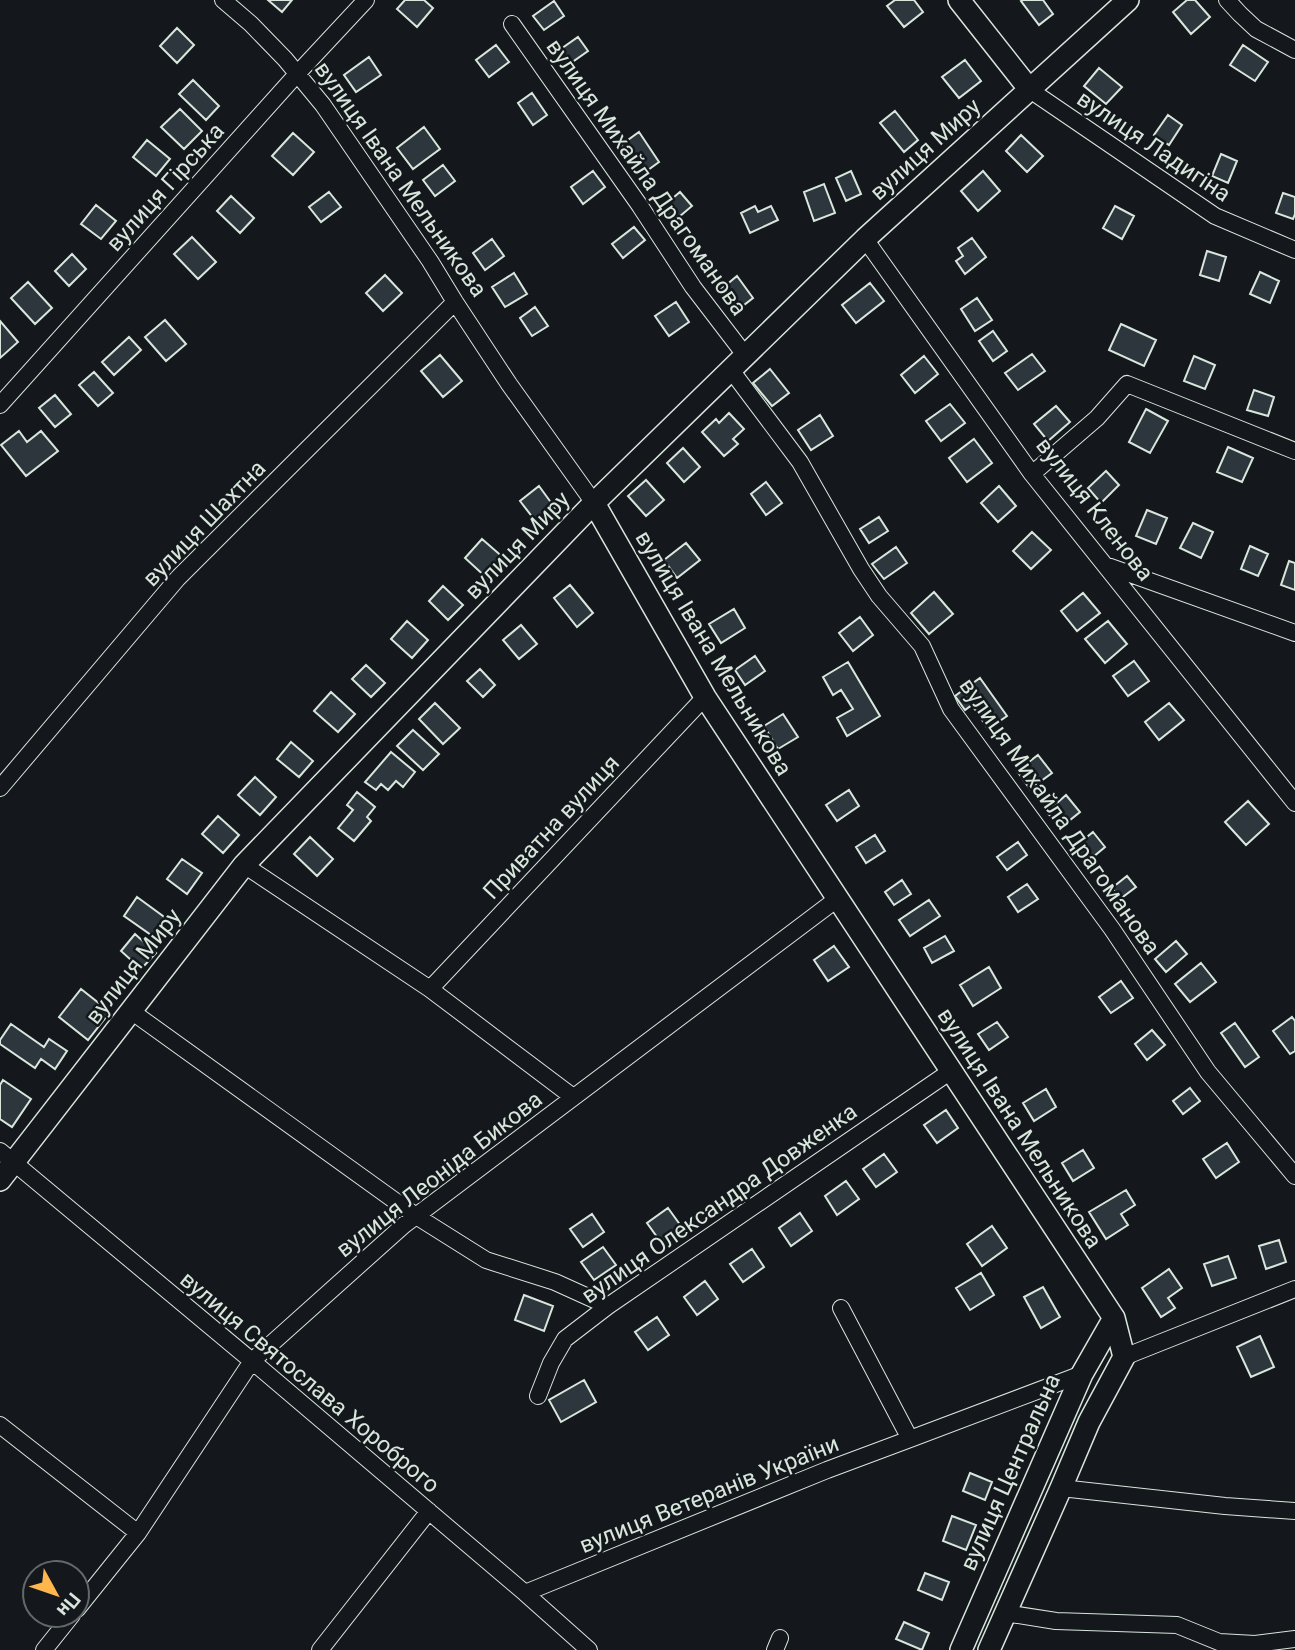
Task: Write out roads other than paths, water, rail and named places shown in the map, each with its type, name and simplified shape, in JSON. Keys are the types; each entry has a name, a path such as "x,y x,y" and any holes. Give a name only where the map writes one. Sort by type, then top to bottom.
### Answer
{"street":[{"name":"вулиця Івана Мельникова","path":"223,0 285,59 323,105 430,261 509,384 594,503 705,697 1114,1318 1124,1357"},
{"name":"вулиця Гірська","path":"0,405 366,0"},
{"path":"959,0 1030,90"},
{"name":"вулиця Миру","path":"4,1165 131,1011 244,865 594,503 865,239 1128,0"},
{"path":"1227,0 1256,29 1295,50"},
{"name":"вулиця Михайла Драгоманова","path":"512,24 640,206 693,287 800,462 861,569 879,596 922,646 951,709 1112,929 1208,1072 1295,1177"},
{"name":"вулиця Ладигіна","path":"1030,90 1215,216 1295,250"},
{"name":"вулиця Кленова","path":"865,239 1032,474 1295,803"},
{"name":"вулиця Шахтна","path":"0,788 178,578 454,302"},
{"path":"1032,474 1097,418 1127,384 1295,452"},
{"path":"1105,565 1295,633"},
{"name":"Приватна вулиця","path":"430,989 705,697"},
{"path":"244,865 430,989 573,1097"},
{"name":"вулиця Леоніда Бикова","path":"91,1592 138,1533 252,1361 404,1225 837,899"},
{"path":"131,1011 416,1216 486,1260 555,1282 608,1306"},
{"name":"вулиця Олександра Довженка","path":"538,1396 551,1363 565,1339 608,1306 951,1071"},
{"name":"вулиця Святослава Хороброго","path":"4,1165 252,1361 589,1650"},
{"path":"1082,1374 1295,1289"},
{"path":"841,1308 910,1439"},
{"name":"вулиця Центральна","path":"961,1650 1082,1374 1114,1318"},
{"path":"989,1650 1089,1422 1124,1357"},
{"name":"вулиця Ветеранів України","path":"525,1593 827,1470 1082,1374"},
{"path":"0,1426 138,1533"},
{"path":"1062,1488 1295,1511"},
{"path":"320,1650 429,1511"},
{"path":"1005,1613 1056,1621 1177,1625 1219,1642 1244,1647 1295,1639"},
{"path":"44,1650 61,1629"}]}
